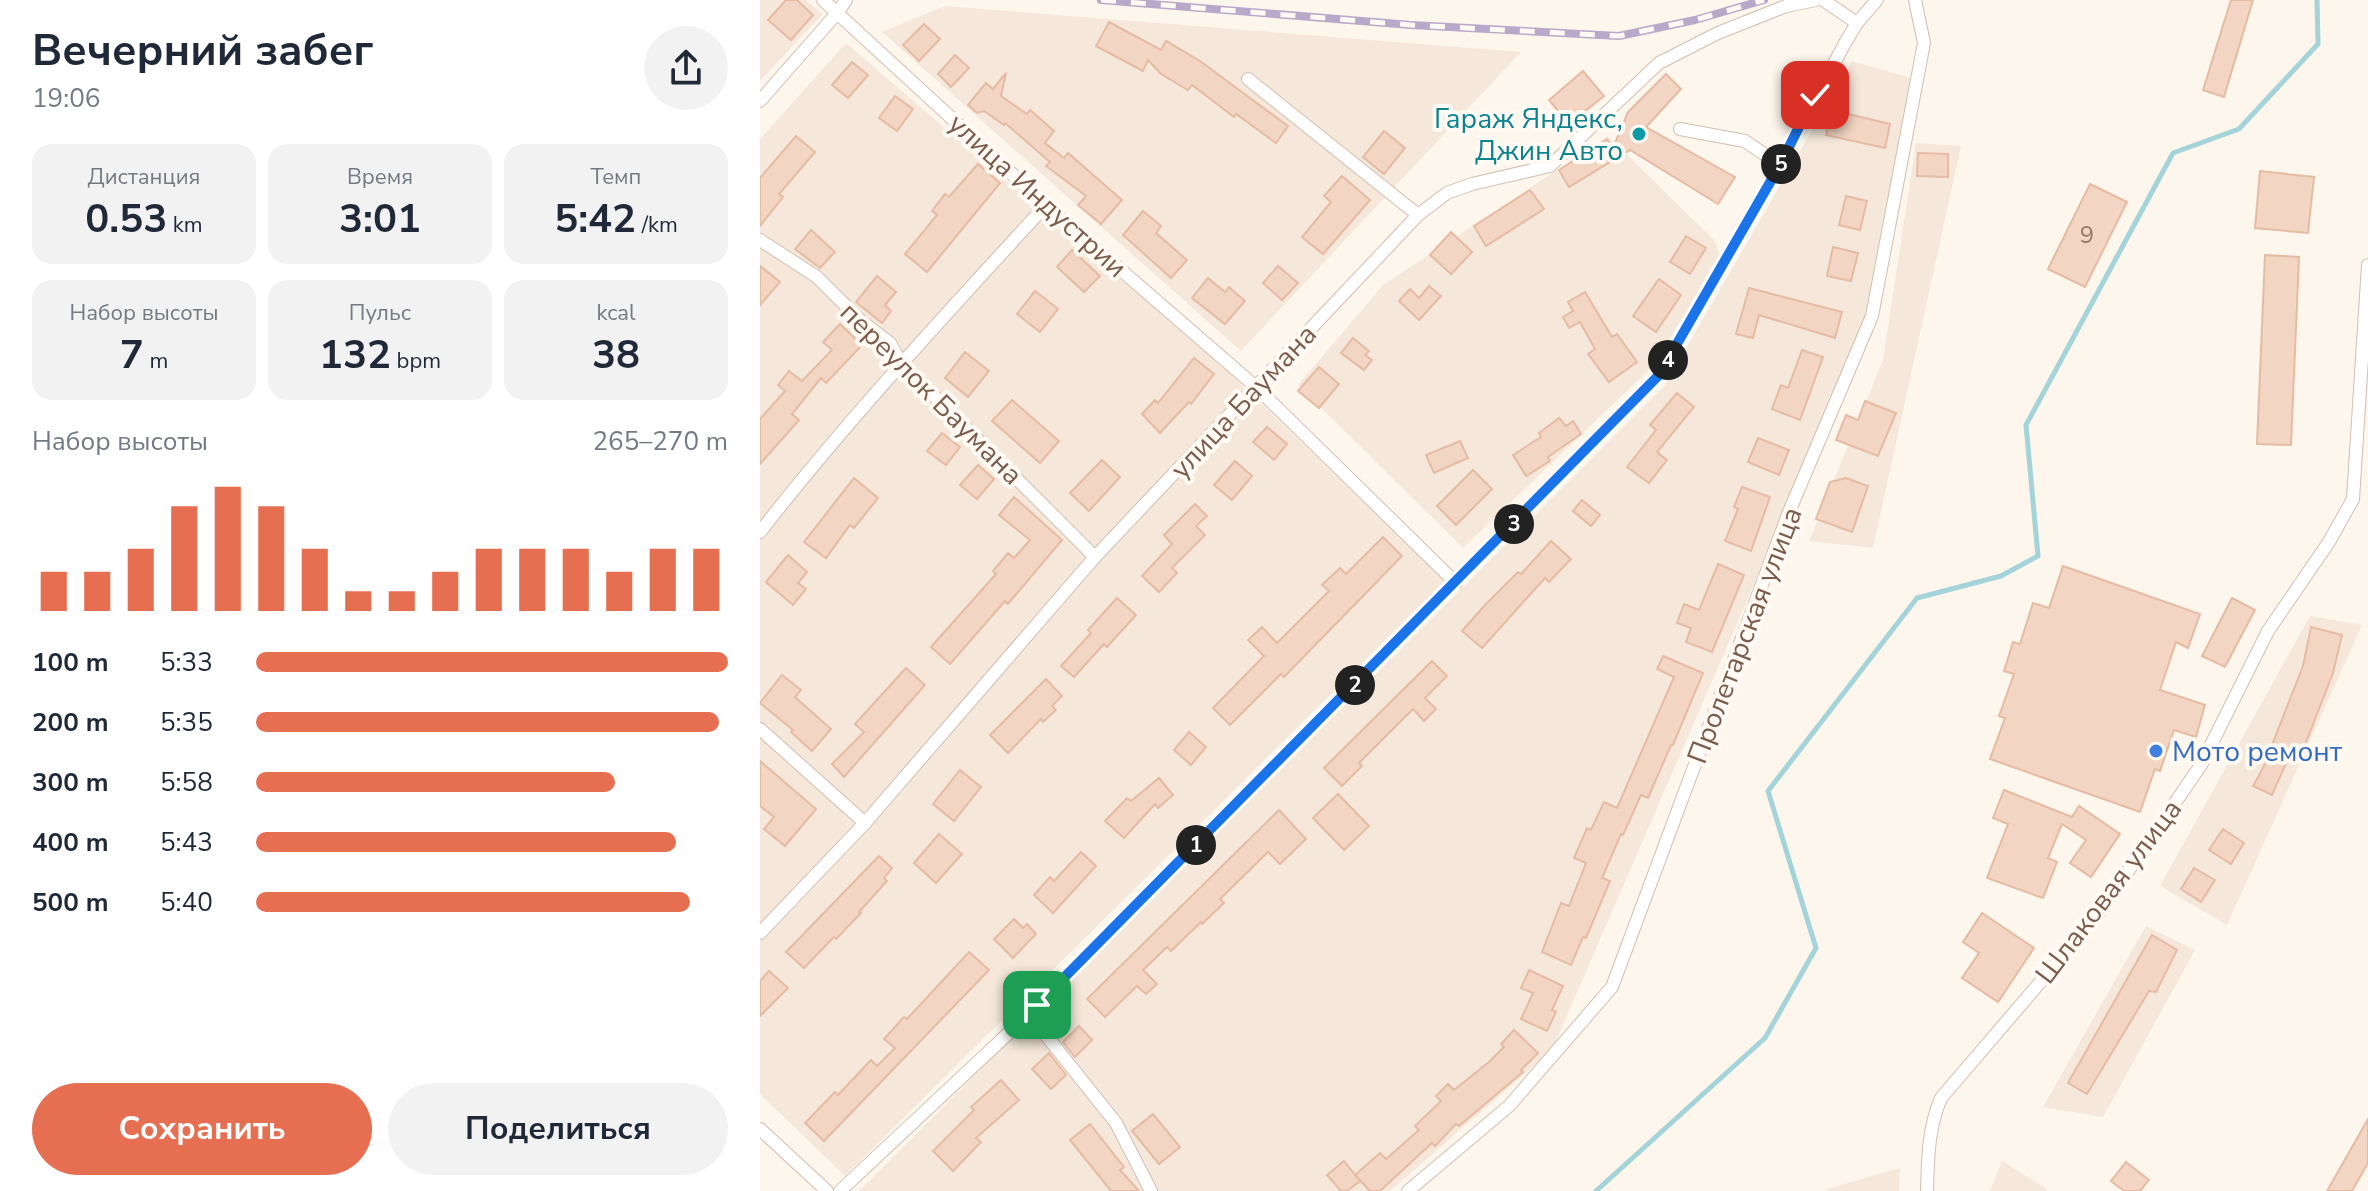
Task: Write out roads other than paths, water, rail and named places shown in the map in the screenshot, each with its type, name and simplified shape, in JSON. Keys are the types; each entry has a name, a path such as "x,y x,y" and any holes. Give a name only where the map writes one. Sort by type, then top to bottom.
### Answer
{"street":[{"name":"улица Индустрии","path":"823,0 1046,205 1256,387 1456,583"},
{"path":"760,101 846,0"},
{"name":"улица Баумана","path":"760,933 865,823 1095,557 1418,215 1447,193 1459,188 1550,166 1659,63 1718,33 1786,6 1816,0"},
{"path":"1823,0 1857,23"},
{"path":"840,1191 1029,1014 1659,375 1780,165 1815,95 1857,23 1877,0"},
{"name":"Пролетарская улица","path":"1408,1191 1509,1106 1612,987 1789,512 1872,316 1924,43 1915,0"},
{"path":"1248,79 1418,215"},
{"path":"1680,129 1745,141 1780,165"},
{"path":"760,532 901,363 1046,205"},
{"name":"переулок Баумана","path":"760,240 817,277 861,321 890,343 901,363 1095,557"},
{"name":"Шлаковая улица","path":"1927,1191 1929,1138 1941,1098 2097,916 2201,765 2268,631 2329,542 2353,499 2368,265"},
{"path":"760,729 865,823"},
{"path":"1029,1014 1116,1123 1151,1191"},
{"path":"760,1129 827,1191"}],"waterway":[{"path":"1596,1191 1765,1038 1816,948 1768,791 1917,598 2001,576 2038,556 2026,425 2173,153 2239,129 2318,44 2317,0"}],"railway":[{"path":"1101,0 1411,25 1619,36 1695,20 1764,0"}],"place":[{"name":"Гараж Яндекс, Джин Авто","path":"1639,134"},
{"name":"Мото ремонт","path":"2156,751"}]}
